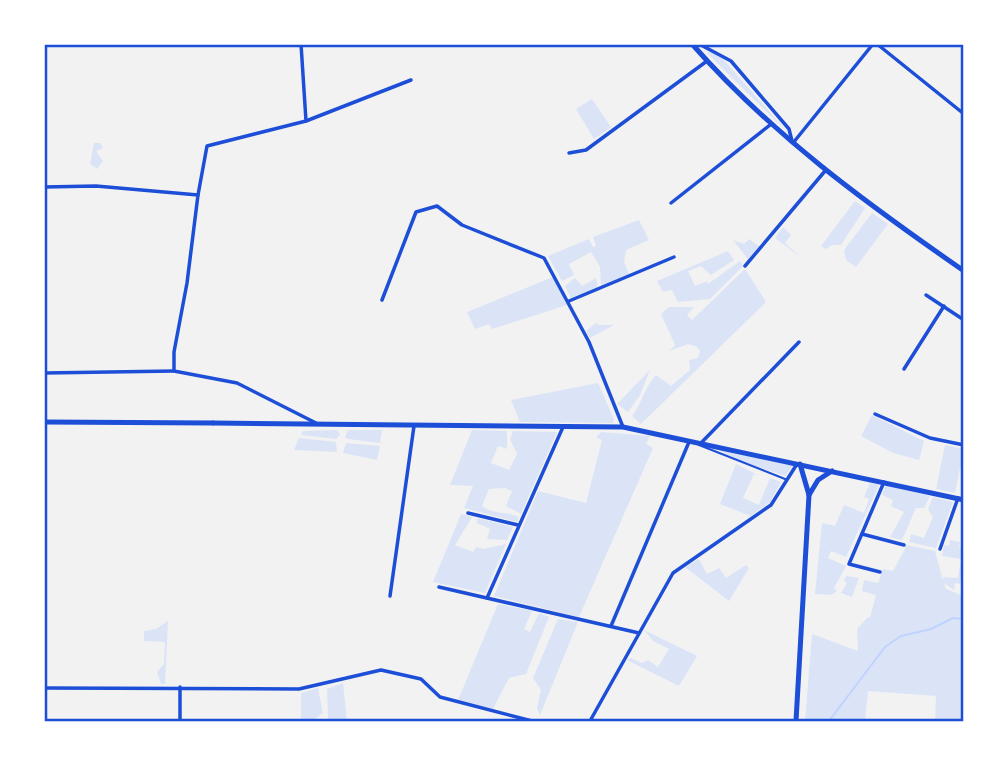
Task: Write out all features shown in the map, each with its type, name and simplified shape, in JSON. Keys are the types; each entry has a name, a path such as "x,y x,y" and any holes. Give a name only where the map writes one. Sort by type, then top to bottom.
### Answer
{"street":[{"path":"301,44 306,121"},
{"path":"692,44 770,125 792,144 964,271"},
{"path":"699,44 731,61 789,129 792,144"},
{"path":"792,144 875,44 964,114"},
{"path":"569,153 586,150 707,61"},
{"path":"174,371 178,325 208,146 306,121 411,80"},
{"path":"671,203 770,125"},
{"path":"745,266 825,170"},
{"path":"44,187 96,186 198,195"},
{"path":"382,300 415,212 437,206 462,225 544,258 589,342 622,428"},
{"path":"569,301 674,257"},
{"path":"926,295 964,320"},
{"path":"904,369 944,306"},
{"path":"702,442 799,342"},
{"path":"44,373 174,371 237,383 318,424"},
{"path":"875,414 930,438 964,444"},
{"path":"44,422 622,428 702,442 961,499 940,550"},
{"path":"390,596 414,426"},
{"path":"487,598 563,426"},
{"path":"611,626 690,440"},
{"path":"590,721 673,573 771,505 799,464"},
{"path":"796,721 809,495 799,464"},
{"path":"809,495 818,480 832,471"},
{"path":"880,572 849,564 884,482"},
{"path":"468,513 518,525"},
{"path":"861,534 904,545"},
{"path":"439,587 639,633"},
{"path":"44,688 299,689 381,670 421,679 440,697 532,721"},
{"path":"180,687 180,721"}],"lane":[{"path":"690,440 736,462 786,480"}],"shaded area":[{"path":"710,51 723,59 789,134 707,53"},
{"path":"592,99 611,127 594,139 576,109"},
{"path":"94,143 100,143 103,148 96,151 103,161 97,169 90,164"},
{"path":"855,201 865,208 841,245 832,245 826,249 821,246"},
{"path":"872,213 888,224 856,267 846,260 844,250"},
{"path":"639,220 649,240 626,250 624,262 629,274 601,286 600,267 591,252 569,264 574,275 562,281 548,256 589,239 593,247 596,246 593,237"},
{"path":"783,227 791,235 785,243 803,259 775,238"},
{"path":"749,239 759,246 748,259 733,240 744,244"},
{"path":"728,251 734,260 711,275 701,266 688,271 695,286 707,281 708,284 740,261 743,266 710,299 678,302 672,290 663,292 657,281"},
{"path":"745,269 766,302 641,424 632,416 652,379 656,375 671,386 690,370 689,360 698,358 700,351 688,344 669,351 675,345 661,314 669,307 694,307 687,315 692,320"},
{"path":"553,277 567,305 492,329 489,324 475,329 467,312"},
{"path":"575,278 582,286 596,278 598,287 571,298 565,286"},
{"path":"596,323 614,325 590,338 586,331"},
{"path":"650,370 640,395 628,412 617,404"},
{"path":"598,383 614,419 613,423 520,422 511,400"},
{"path":"872,415 924,441 919,460 893,453 861,436"},
{"path":"337,430 340,435 336,439 301,435 303,431"},
{"path":"348,430 382,430 380,443 348,439 345,437"},
{"path":"472,430 507,431 507,449 498,446 491,463 509,470 517,454 510,439 513,431 557,432 521,514 506,506 512,491 505,488 489,489 482,506 491,511 519,517 517,522 464,508 473,486 450,485"},
{"path":"601,432 650,436 646,444 653,448 579,617 494,596 538,491 586,503 602,440 596,437"},
{"path":"299,438 336,442 337,452 294,450"},
{"path":"346,443 380,446 377,460 343,453"},
{"path":"945,445 964,449 964,468 960,468 955,493 936,489"},
{"path":"715,448 793,466 785,476 737,460"},
{"path":"736,464 760,476 754,474 743,498 759,505 770,478 781,482 770,502 751,516 720,504"},
{"path":"870,483 879,485 846,557 831,551 828,558 846,566 834,588 837,591 831,595 815,594 822,523 835,526 844,505 864,513 869,499 864,497"},
{"path":"886,485 930,496 924,508 916,508 902,540 890,537 904,512 891,506 893,500 882,495"},
{"path":"933,497 953,502 936,548 909,542 911,534 924,538 933,517 928,509"},
{"path":"461,514 472,517 455,545 473,552 476,547 483,549 506,544 485,593 433,582"},
{"path":"477,518 513,527 507,540 487,539 490,529 477,523"},
{"path":"950,540 960,542 959,548 964,549 960,584 955,583 954,590 944,583 946,589 964,596 964,721 935,721 936,696 868,691 865,721 805,721 812,634 858,651 857,629 870,618 876,595 862,591 864,580 878,583 883,569 893,571 907,545 935,551 943,581 943,577 958,578 961,559 942,556 944,545 949,546"},
{"path":"699,559 707,574 719,568 726,578 746,565 749,568 729,601 685,567"},
{"path":"846,576 859,578 852,597 841,593 847,583 844,581"},
{"path":"498,604 532,611 524,629 530,632 539,613 549,617 526,674 509,678 493,709 458,700"},
{"path":"558,619 578,622 540,715 537,708 541,690 533,678"},
{"path":"168,621 165,684 161,684 157,672 164,664 165,642 144,641 144,631 156,629"},
{"path":"644,630 697,656 679,686 627,660 631,658 642,663 648,660 658,667 669,649 653,641"},
{"path":"343,683 347,721 328,721 327,689"},
{"path":"318,688 323,713 312,721 301,721 301,693"}],"waterway":[{"path":"829,721 885,647 901,636 931,629 953,618 964,619"}]}
